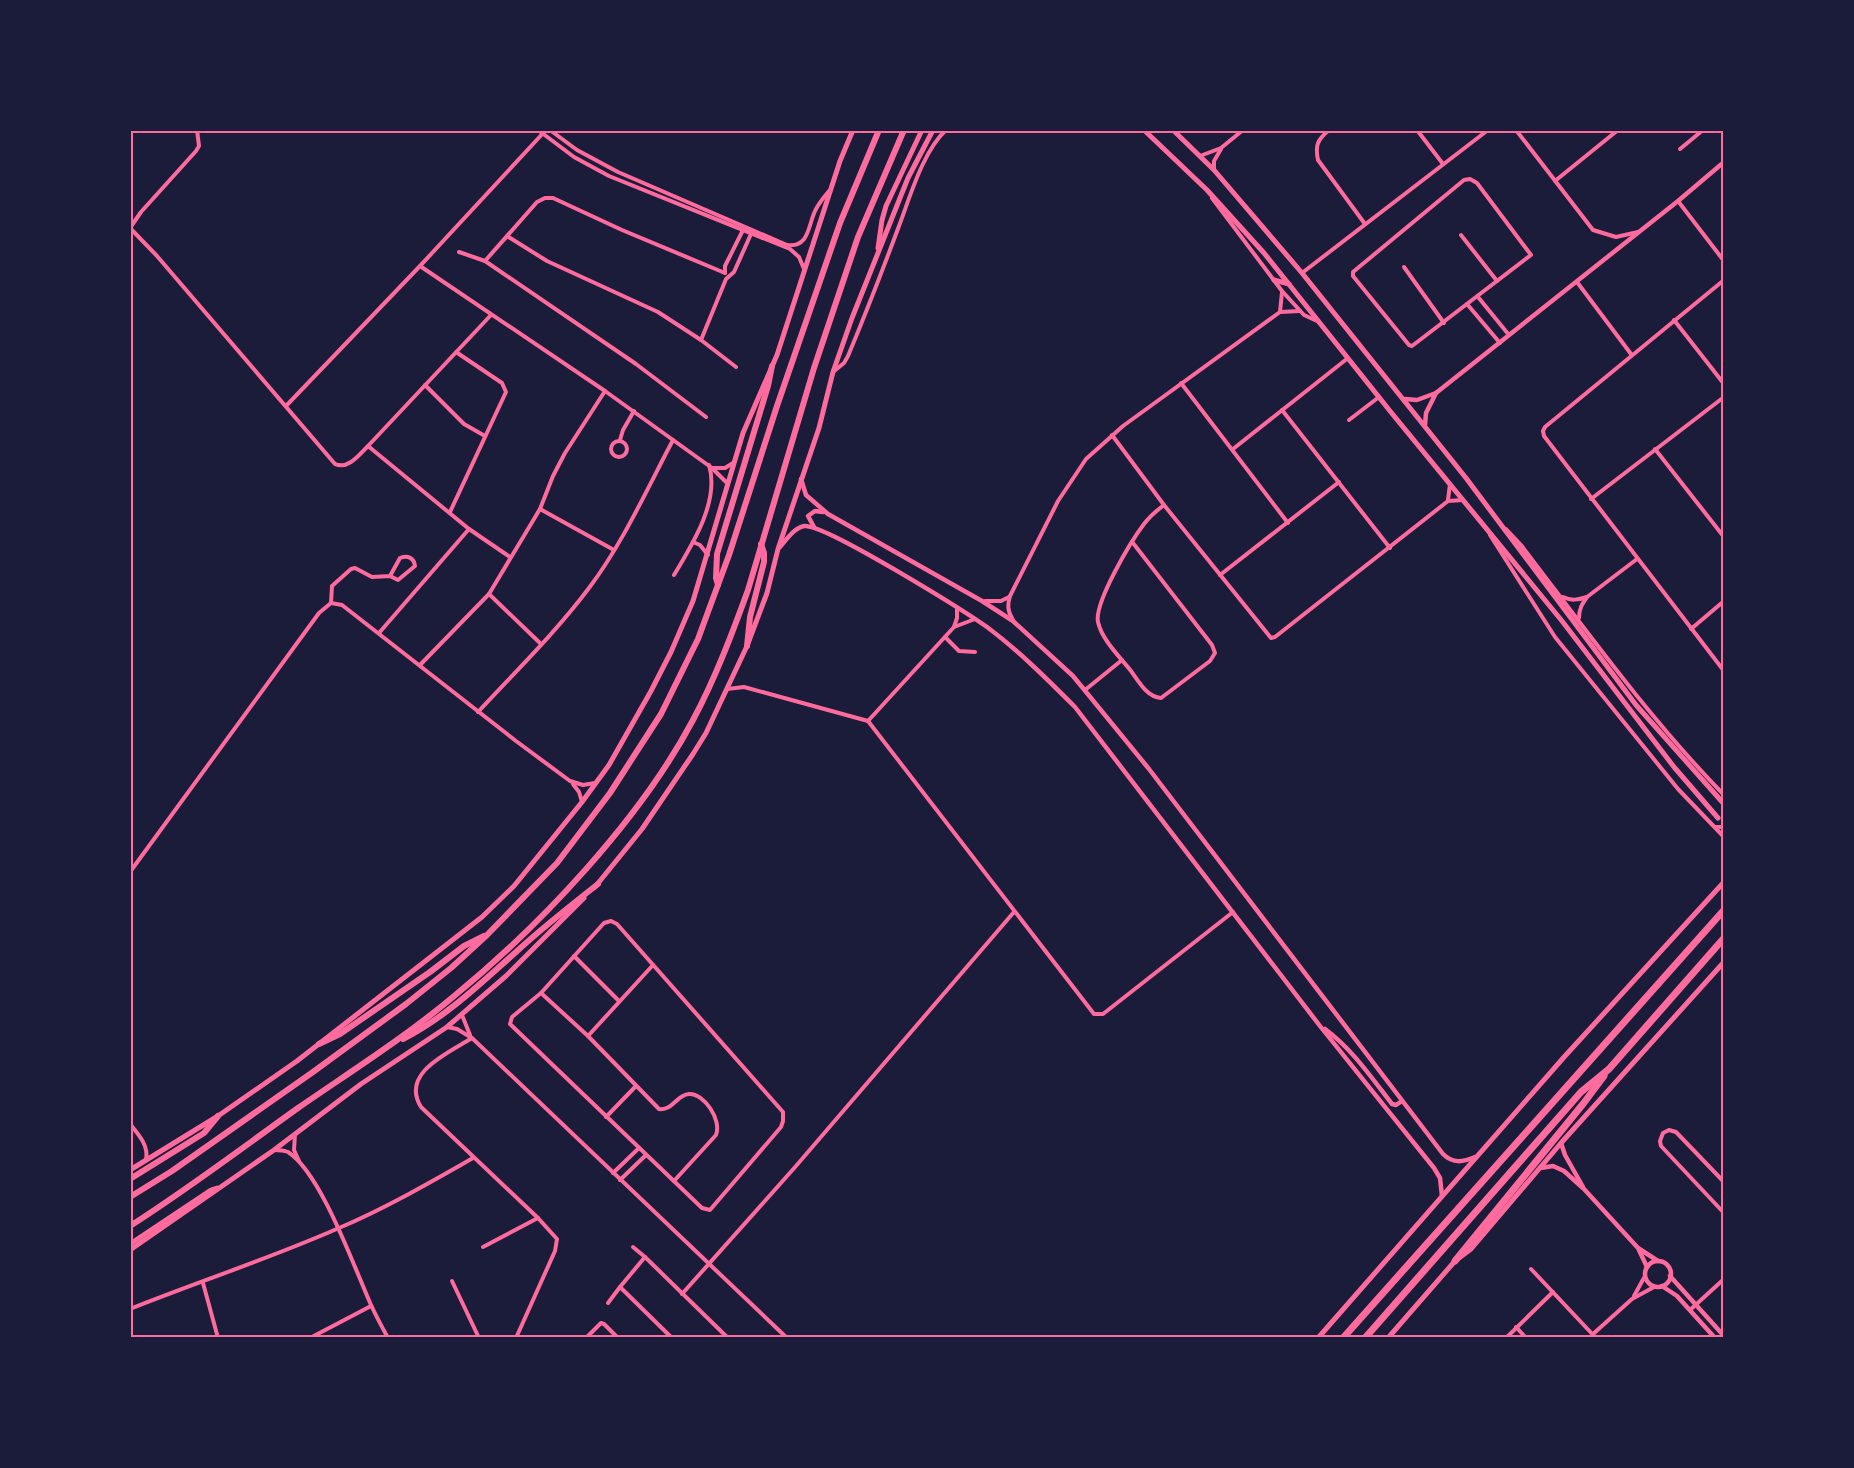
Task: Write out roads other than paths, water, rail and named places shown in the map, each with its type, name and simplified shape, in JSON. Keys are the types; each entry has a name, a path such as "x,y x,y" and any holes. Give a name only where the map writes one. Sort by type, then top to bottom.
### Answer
{"highway":[{"path":"130,1197 172,1171 295,1085 406,1004 487,935 568,850 634,756 661,714 698,639 840,223 879,130"},
{"path":"130,1226 384,1049 443,1005 504,954 585,869 633,811 676,748 709,689 741,610 804,398 855,248 904,130"},
{"path":"718,585 717,554 772,366"},
{"path":"747,646 750,617 764,562 761,543"},
{"path":"384,1049 427,1027 459,1003 556,917 598,884"},
{"path":"1343,1338 1724,910"},
{"path":"319,1044 349,1028 470,942 487,935"},
{"path":"1455,1261 1609,1069 1724,938"},
{"path":"1365,1338 1581,1092 1609,1069"},
{"path":"130,1179 204,1133 218,1116"}],"main road":[{"path":"130,1170 218,1116 319,1044 482,917 514,886 596,783 633,725 671,652 700,582 743,433 772,366 840,161 853,130"},
{"path":"877,256 886,206 922,130"},
{"path":"130,1250 224,1186 369,1078 462,1015 538,946 598,884 642,829 706,733 747,646 767,593 778,549 819,428 833,372 859,299 908,178 933,130"},
{"path":"1144,130 1207,190 1253,240 1562,621 1674,766 1718,818"},
{"path":"1173,130 1214,170 1302,273 1405,399 1636,705 1724,804"},
{"path":"1274,280 1289,284"},
{"path":"1318,1338 1565,1056 1724,882"},
{"path":"1388,1338 1455,1261 1471,1249 1561,1143 1724,962"},
{"path":"130,1244 211,1190 224,1186"}],"street":[{"path":"197,130 199,146 196,151 141,212 130,228 158,256 335,464 342,466 350,463 368,446 491,315"},
{"path":"550,130 577,150 618,172 695,204 743,229"},
{"path":"833,372 844,363 848,356 913,189 929,155 946,130"},
{"path":"1200,156 1221,148 1244,130"},
{"path":"1329,130 1320,138 1315,148 1318,160 1365,224"},
{"path":"1417,130 1443,164"},
{"path":"1302,273 1488,130"},
{"path":"1515,130 1593,230 1616,237 1639,232"},
{"path":"1556,181 1618,130"},
{"path":"1680,149 1703,130"},
{"path":"286,406 420,266 542,132 574,157 609,176 787,245 795,245 806,237 816,209 833,185"},
{"path":"1214,170 1214,161 1221,148"},
{"path":"1405,399 1417,400 1436,393 1724,162"},
{"path":"1470,179 1478,183 1531,255 1478,297 1412,346 1353,276 1353,272 1464,180 1470,179"},
{"path":"1207,190 1226,219 1282,291 1306,317 1319,322"},
{"path":"485,261 537,202 545,198 553,198 724,273"},
{"path":"1678,201 1724,261"},
{"path":"726,279 725,266 743,229"},
{"path":"751,232 794,251 801,260 805,272"},
{"path":"701,340 726,279 734,272 751,232"},
{"path":"1461,235 1497,281"},
{"path":"507,236 547,261 658,312 701,340 736,367"},
{"path":"459,252 485,261 636,364 706,417"},
{"path":"420,266 634,411 710,466 728,484"},
{"path":"1404,267 1444,322"},
{"path":"1724,280 1631,354 1543,431 1544,436 1724,671"},
{"path":"1577,282 1631,354"},
{"path":"1280,312 1282,291"},
{"path":"1478,297 1509,335"},
{"path":"1467,304 1500,343"},
{"path":"1013,621 1009,614 1010,596 1058,501 1086,459 1112,435 1280,312 1300,311"},
{"path":"1674,320 1724,384"},
{"path":"450,512 506,392 505,387 456,352"},
{"path":"1233,449 1348,358"},
{"path":"1181,383 1288,524"},
{"path":"425,385 464,424 485,436"},
{"path":"420,665 489,594 540,509 565,453 605,391"},
{"path":"1425,425 1426,413 1436,393"},
{"path":"1592,499 1724,396"},
{"path":"1349,420 1379,397"},
{"path":"1282,410 1390,548"},
{"path":"620,440 622,430 634,411"},
{"path":"1112,435 1164,506 1268,635 1273,638 1448,501 1464,500"},
{"path":"620,440 626,445 627,450 619,457 612,452 611,447 614,442 620,440"},
{"path":"478,712 590,587 614,550 673,440"},
{"path":"368,446 469,529 510,557"},
{"path":"1655,449 1724,537"},
{"path":"710,466 725,468 734,463"},
{"path":"675,575 693,542 712,489 710,466"},
{"path":"801,479 806,495 828,514"},
{"path":"1220,575 1339,482"},
{"path":"1448,501 1450,482"},
{"path":"1132,543 1212,645 1215,653 1210,661 1161,698 1151,696 1122,660 1101,631 1097,617 1106,587 1132,543 1143,525 1164,506"},
{"path":"540,509 614,550"},
{"path":"814,527 808,519 811,512 820,511 828,514 982,601 1013,621 1060,662 1149,769 1448,1158 1460,1162 1478,1156"},
{"path":"1500,525 1512,533 1692,763 1724,795"},
{"path":"778,549 799,528 814,527 870,556 975,619 1036,668 1075,707 1320,1026 1434,1168 1442,1183 1442,1199"},
{"path":"1485,527 1555,638 1678,789 1724,837"},
{"path":"379,633 469,529"},
{"path":"693,542 700,545 708,556"},
{"path":"700,545 712,542"},
{"path":"130,872 319,613 331,603 332,586 351,568 372,577 390,576 394,579 401,579 415,566 413,559 408,556 400,558 390,576"},
{"path":"1560,596 1569,600 1587,597 1637,559"},
{"path":"489,594 541,644"},
{"path":"982,601 992,603 1010,596"},
{"path":"1579,621 1579,612 1587,597"},
{"path":"1691,629 1724,601"},
{"path":"331,603 342,605 570,781 579,792 582,802"},
{"path":"868,721 954,627 957,608"},
{"path":"954,627 975,619"},
{"path":"945,637 959,651 975,652"},
{"path":"1085,690 1122,660"},
{"path":"727,689 744,687 868,721 1091,1011 1100,1015 1233,912"},
{"path":"570,781 583,785 596,783"},
{"path":"1714,827 1724,827"},
{"path":"682,1294 1014,912"},
{"path":"611,921 617,924 781,1109 783,1115 781,1127 710,1210 702,1208 511,1026 512,1017 541,993 574,956 603,922 611,921"},
{"path":"574,956 619,1001"},
{"path":"588,1036 653,965"},
{"path":"541,993 588,1036 659,1109 669,1108 683,1096 692,1094 700,1098 716,1116 718,1125 716,1135 674,1181"},
{"path":"462,1015 472,1038"},
{"path":"1320,1026 1345,1045 1392,1104 1396,1105 1402,1101"},
{"path":"447,1027 457,1029 472,1038 787,1338"},
{"path":"472,1038 428,1067 417,1080 414,1089 415,1097 421,1107 556,1236 558,1243 516,1338"},
{"path":"606,1116 636,1086"},
{"path":"130,1124 145,1145 147,1152 144,1171"},
{"path":"1724,1182 1676,1132 1670,1130 1663,1133 1660,1141 1662,1146 1724,1213"},
{"path":"295,1134 294,1150 338,1228 371,1306 388,1338"},
{"path":"1561,1143 1584,1189"},
{"path":"613,1173 639,1148"},
{"path":"274,1150 289,1153 301,1165"},
{"path":"620,1180 646,1155"},
{"path":"130,1309 202,1283 338,1228 396,1201 473,1158"},
{"path":"1541,1168 1547,1166 1559,1168 1584,1189 1638,1248 1667,1266 1670,1276 1724,1336"},
{"path":"483,1247 538,1218"},
{"path":"633,1247 728,1338"},
{"path":"1632,1299 1645,1276 1647,1267 1638,1248"},
{"path":"608,1303 645,1257"},
{"path":"1647,1267 1658,1262"},
{"path":"1531,1269 1594,1336 1632,1299 1654,1287 1662,1286 1668,1282 1670,1276"},
{"path":"1645,1276 1654,1287"},
{"path":"1690,1310 1724,1279"},
{"path":"452,1281 479,1338"},
{"path":"202,1283 218,1338"},
{"path":"1662,1286 1674,1293 1715,1338"},
{"path":"620,1287 672,1338"},
{"path":"1506,1338 1553,1292"},
{"path":"310,1338 371,1306"},
{"path":"586,1338 601,1323 618,1338"},
{"path":"1516,1327 1526,1338"}]}
